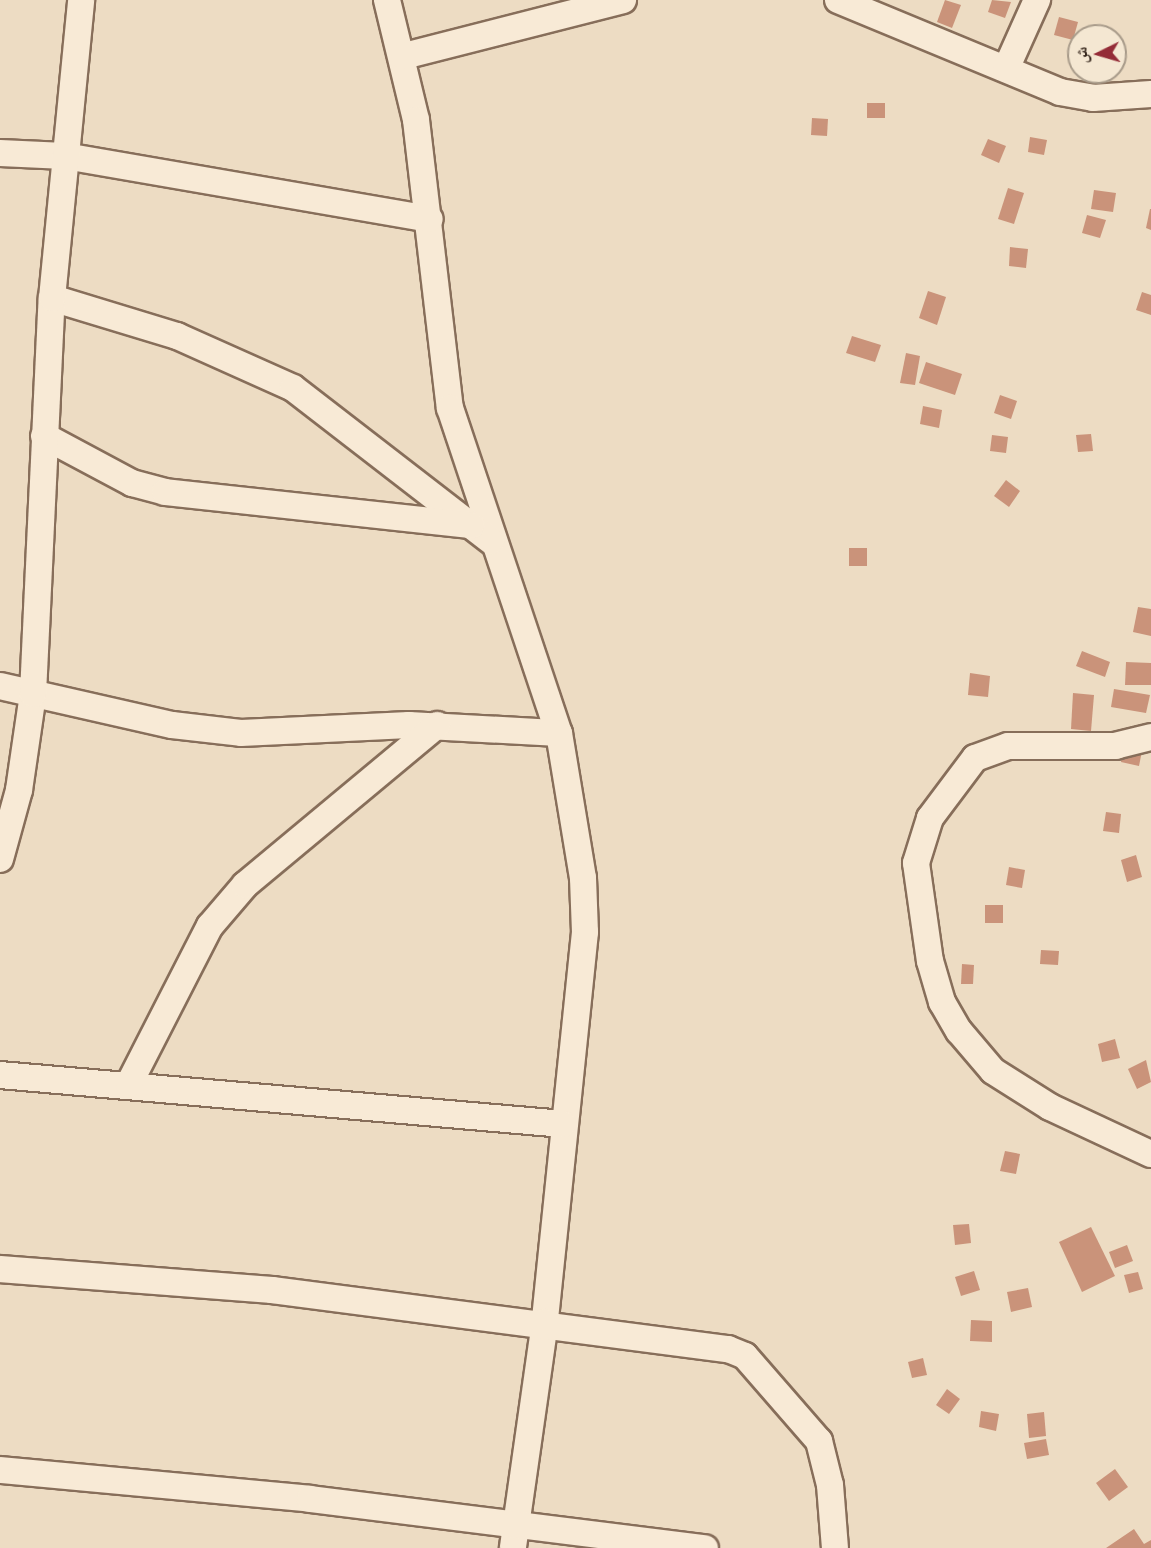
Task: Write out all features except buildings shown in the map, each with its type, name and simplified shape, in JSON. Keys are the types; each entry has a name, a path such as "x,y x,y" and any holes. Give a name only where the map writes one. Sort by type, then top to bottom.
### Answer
{"street":[{"path":"0,859 20,790 33,694 52,297 81,0"},
{"path":"387,0 404,56 430,219 450,408 481,533 559,733 583,878 585,932 563,1124 545,1322 514,1536"},
{"path":"404,56 622,0"},
{"path":"838,0 1077,96 1151,94"},
{"path":"1006,69 1037,0"},
{"path":"0,153 65,156 430,219"},
{"path":"52,297 177,336 293,388 481,533"},
{"path":"44,436 132,483 165,492 481,533"},
{"path":"0,686 172,725 241,733 436,725 559,733"},
{"path":"129,1084 210,926 245,885 436,725"},
{"path":"1151,737 1116,746 1008,746 975,758 930,818 916,863 930,961 942,1002 959,1031 993,1071 1050,1107 1151,1154"},
{"path":"0,1075 129,1084 563,1124"},
{"path":"0,1269 272,1290 545,1322 745,1356 819,1441 831,1485 835,1548"},
{"path":"0,1470 514,1536 705,1548"}]}
